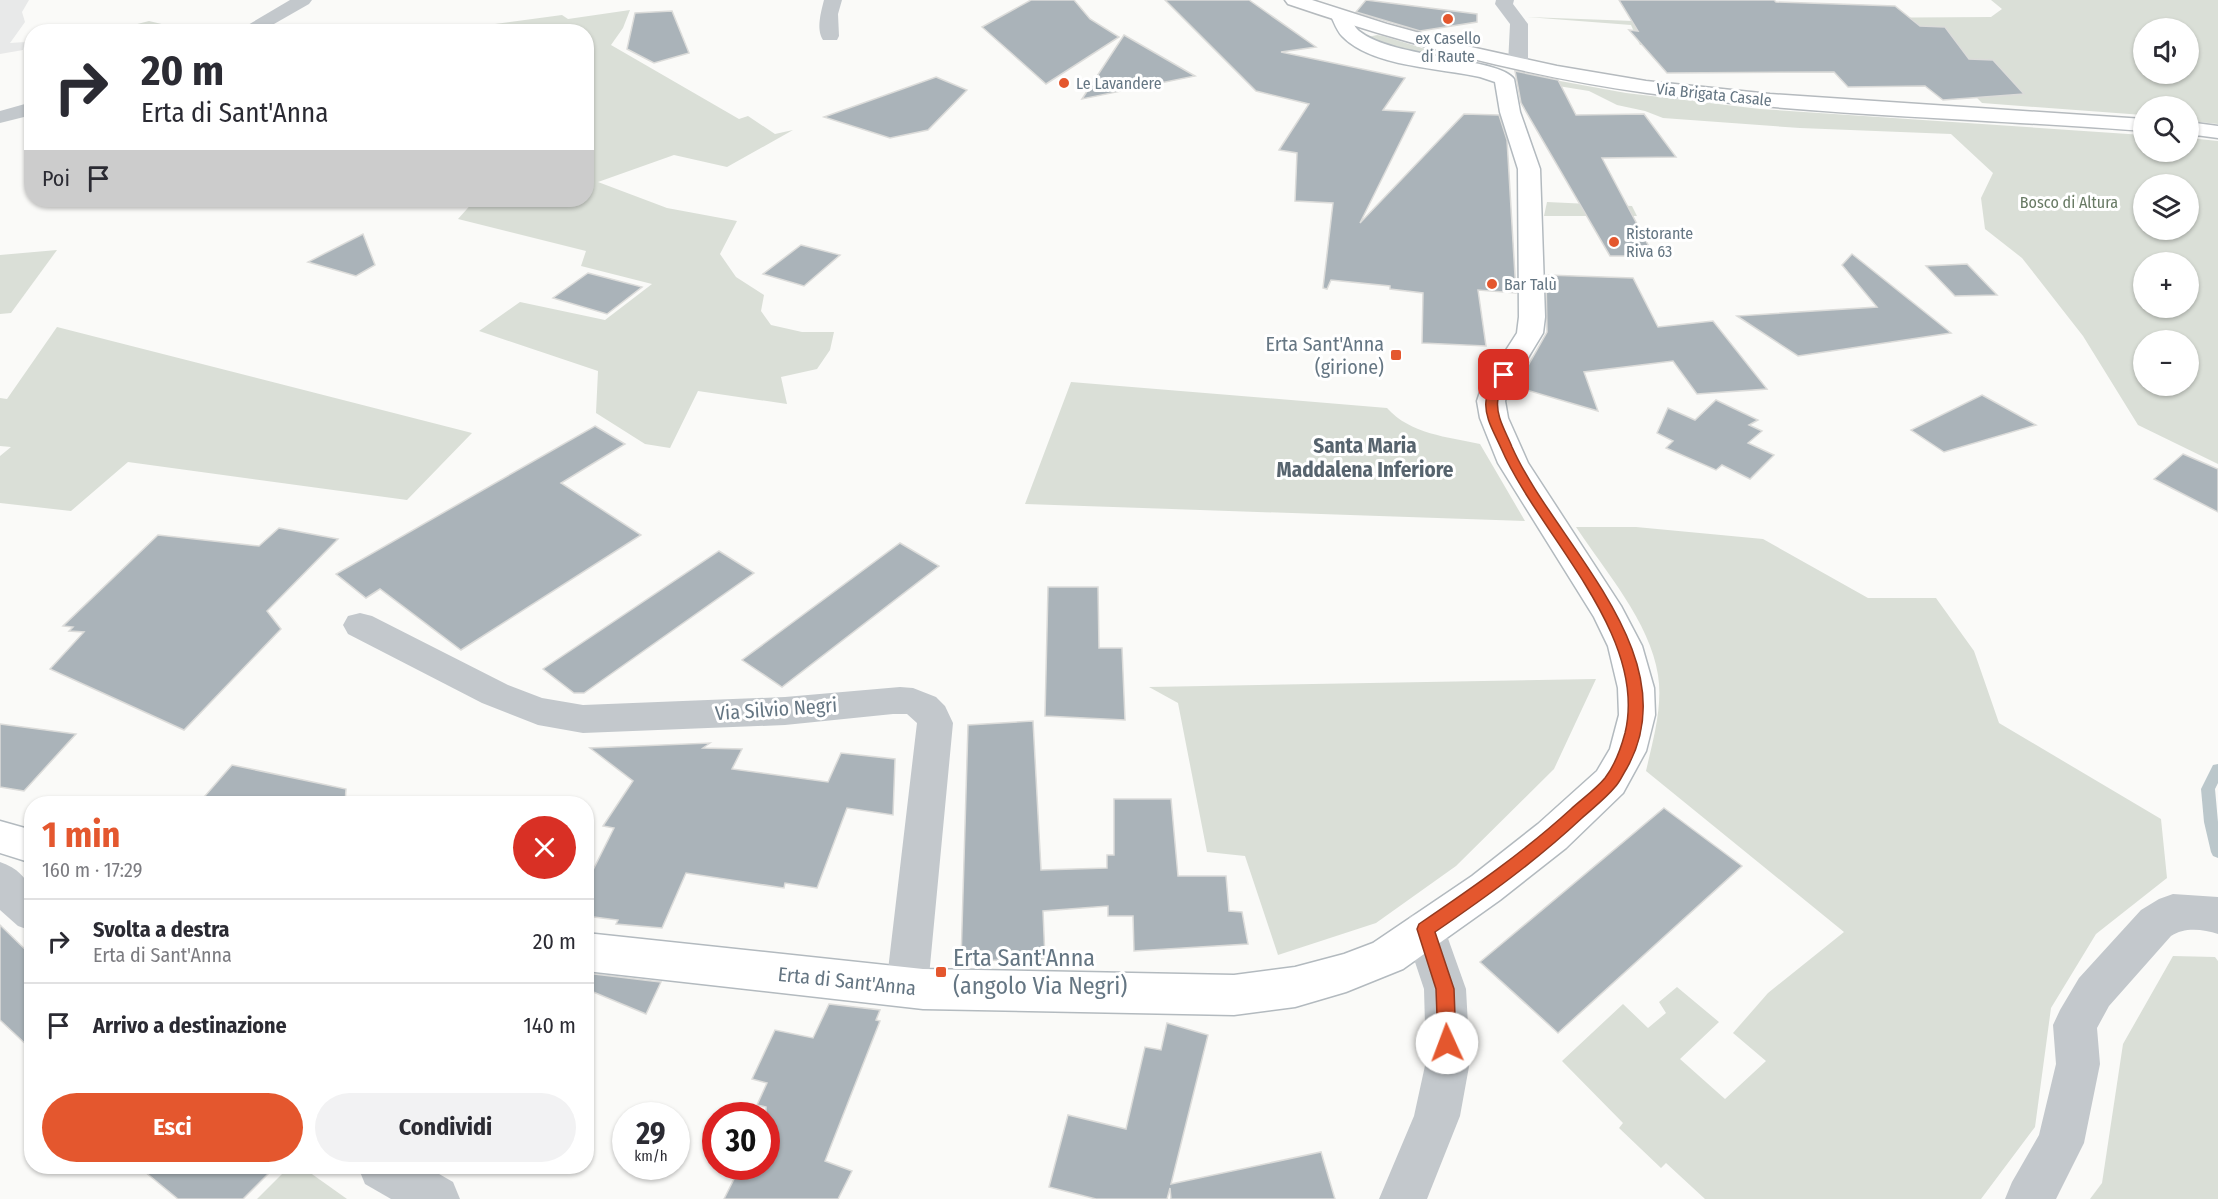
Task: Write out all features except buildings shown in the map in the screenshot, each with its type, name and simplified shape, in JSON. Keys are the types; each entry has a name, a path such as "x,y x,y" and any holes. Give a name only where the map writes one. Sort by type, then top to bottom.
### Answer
{"street":[{"path":"260,24 303,0"},
{"path":"830,36 829,14 833,0"},
{"name":"Via Brigata Casale","path":"1294,0 1340,16 1518,64 1646,87 1776,101 2133,124"},
{"path":"1504,0 1504,4 1519,24 1518,64"},
{"name":"Erta di Sant'Anna","path":"594,953 907,987 1234,995 1294,987 1346,973 1388,956 1486,888 1544,843 1610,782 1628,751 1637,715 1636,688 1625,646 1609,614 1513,463 1494,418 1491,401 1495,389 1530,333 1532,317 1529,170 1510,112 1504,79 1486,72 1371,47 1349,34 1343,27 1340,16"},
{"path":"0,117 24,110"},
{"path":"2199,129 2218,132"},
{"name":"Via Silvio Negri","path":"360,625 495,694 538,711 583,719 785,711 893,700 908,700 921,704 929,711 935,723 907,987"},
{"path":"0,837 24,844"},
{"path":"0,879 24,906"},
{"path":"2029,1199 2061,1143 2078,1064 2075,1024 2094,993 2156,923 2174,912 2218,916"},
{"path":"1403,1199 1437,1116 1448,1061 1445,989 1425,929"},
{"path":"394,1174 436,1199"}],"shaded area":[{"path":"0,0 29,0 22,12 25,22 10,43 24,42 23,50 0,54"}],"green space":[{"path":"1991,0 2218,0 2218,124 2199,122 2199,96 2133,96 2133,114 1982,103 1919,39 1640,45 1631,25 1527,17 1687,23 1831,18 1991,17 2002,9"},
{"path":"630,10 623,28 611,45 739,119 748,116 775,134 793,130 727,167 674,155 598,182 667,208 737,221 720,254 736,277 764,295 761,311 771,325 802,332 834,332 830,350 817,369 781,377 787,404 698,391 670,448 645,444 596,413 598,371 479,331 520,302 605,320 652,284 581,266 586,251 458,219 469,207 594,207 594,24 495,24 562,15 568,19"},
{"path":"149,21 162,24 137,24"},
{"path":"1377,35 1432,51 1429,56 1383,47 1368,37"},
{"name":"Bosco di Altura","path":"1516,73 1626,93 1760,109 2133,134 2133,162 2199,162 2199,139 2218,141 2218,464 2138,425 2083,336 2022,258 1985,229 1981,198 1993,173 1951,134 1800,128 1663,118 1645,111 1617,105 1589,91 1521,80"},
{"path":"1547,202 1632,206 1637,216 1544,216"},
{"path":"57,250 11,313 0,314 0,255"},
{"path":"57,327 472,433 407,500 128,462 71,511 0,503 0,456 11,447 0,446 0,398 7,399"},
{"path":"1071,382 1387,408 1396,417 1418,429 1480,444 1525,521 1025,504"},
{"path":"1576,527 1636,527 1763,539 1868,598 1936,598 1974,651 1999,723 2161,819 2167,878 2096,934 2051,1008 2035,1127 1981,1199 1705,1199 1666,1163 1661,1168 1619,1128 1623,1123 1562,1061 1623,1004 1648,1028 1666,1013 1659,1002 1677,987 1719,1022 1680,1059 1725,1099 1766,1061 1733,1033 1768,993 1844,932 1646,771 1659,699 1658,675 1653,655 1636,616"},
{"path":"1596,679 1554,769 1456,866 1376,923 1278,955 1245,856 1207,852 1178,703 1149,687"},
{"path":"2173,956 2215,957 2218,961 2218,1199 2090,1199 2102,1183 2123,1044"},
{"path":"282,1174 312,1174 347,1199 257,1199"}],"waterway":[{"path":"2218,769 2208,789 2211,822 2218,852"}],"place":[{"name":"ex Casello di Raute","path":"1448,19"},
{"name":"Le Lavandere","path":"1064,83"},
{"name":"Ristorante Riva 63","path":"1614,242"},
{"name":"Bar Talù","path":"1492,284"},
{"name":"Erta Sant'Anna (girione)","path":"1396,355"},
{"name":"Erta Sant'Anna (angolo Via Negri)","path":"941,972"}],"district":[{"name":"Santa Maria Maddalena Inferiore","path":"1365,458"}],"route":[{"path":"1447,1043 1445,989 1425,929 1486,888 1552,836 1610,782 1628,751 1637,715 1636,688 1625,646 1609,614 1513,463 1494,418 1491,401 1504,375"}]}
